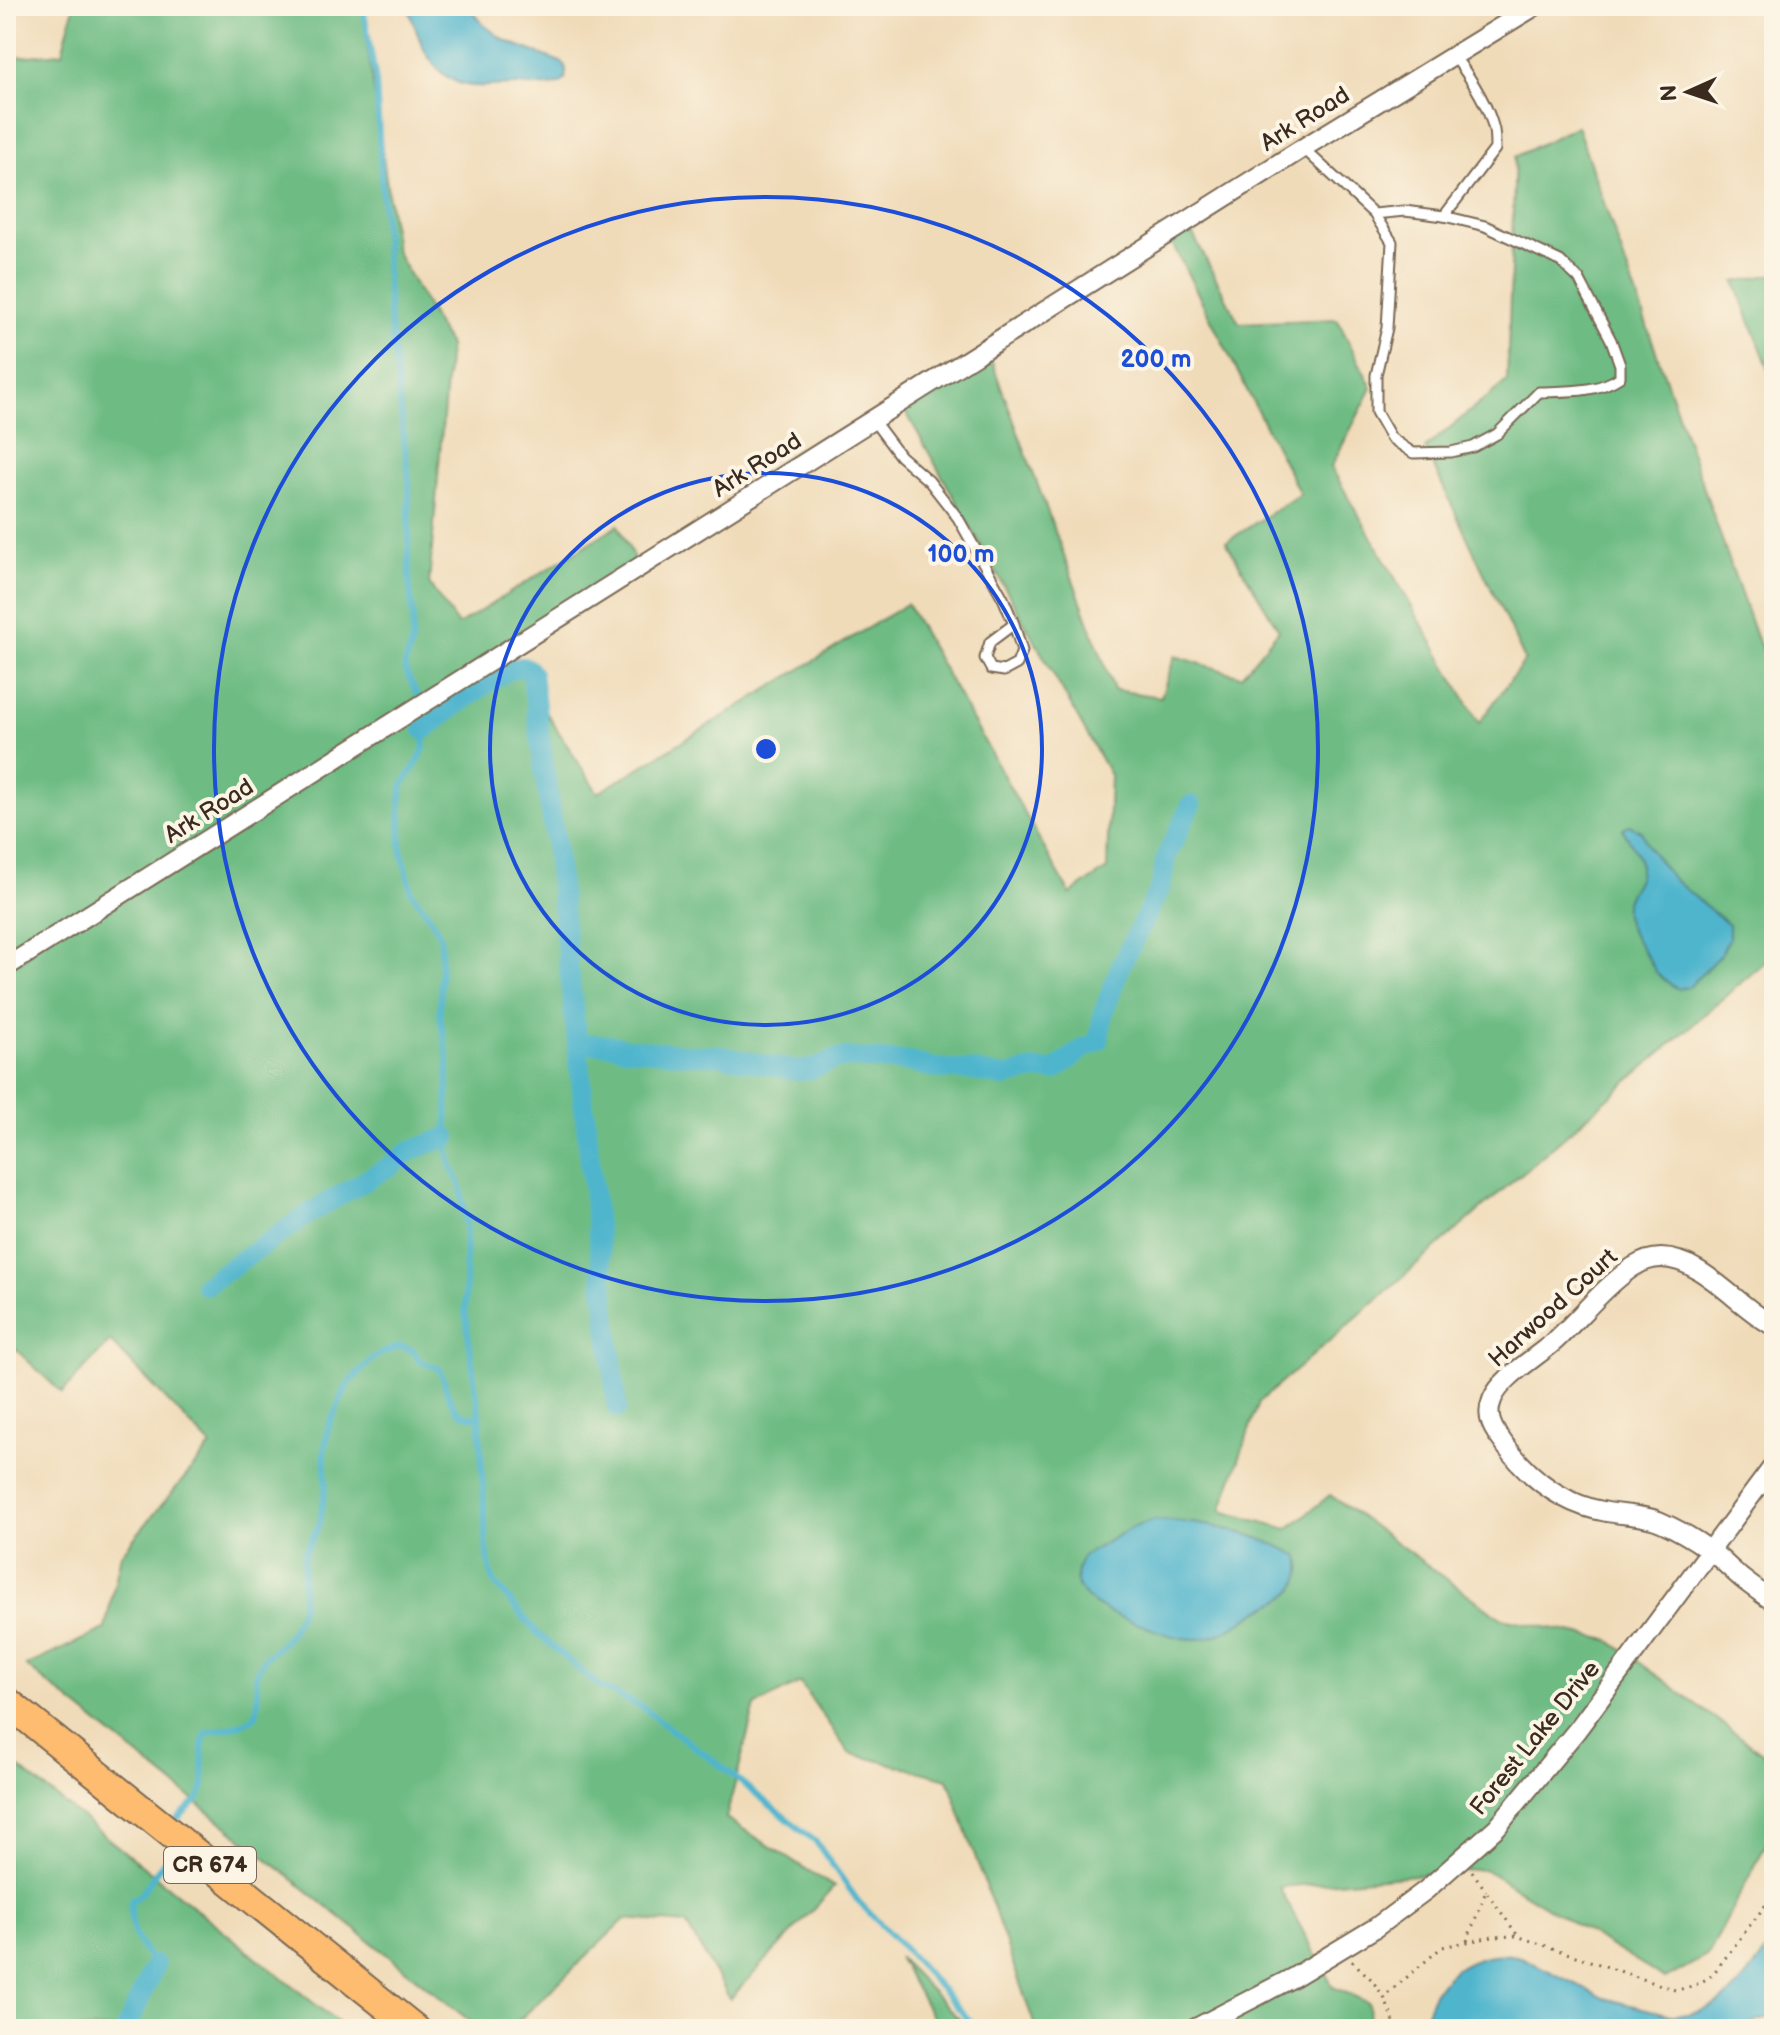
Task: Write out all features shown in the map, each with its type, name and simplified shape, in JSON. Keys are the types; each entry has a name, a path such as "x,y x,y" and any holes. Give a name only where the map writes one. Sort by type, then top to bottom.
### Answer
{"main road":[{"name":"CR 674","path":"6,1701 415,2029"}],"street":[{"name":"Ark Road","path":"6,967 1303,148 1535,6"},
{"name":"Harwood Court","path":"1710,1550 1659,1520 1580,1506 1542,1485 1498,1436 1491,1423 1492,1399 1520,1368 1559,1337 1620,1277 1647,1260 1677,1260 1692,1267 1774,1326"},
{"name":"Forest Lake Drive","path":"1194,2029 1294,1977 1402,1909 1497,1827 1590,1713 1774,1465"},
{"path":"1710,1550 1743,1580 1774,1602"}],"lane":[{"path":"1444,216 1495,149 1494,129 1480,95 1454,56"},
{"path":"1303,148 1374,214 1392,242 1387,328 1376,375 1376,412 1391,438 1413,453 1451,452 1473,447 1497,434 1539,392 1574,392 1611,383 1620,377 1620,365 1611,340 1579,279 1560,261 1485,226 1405,211 1374,214"},
{"path":"873,420 900,456 929,481 958,518 1003,598 1014,624 1022,651 1017,664 1004,671 991,669 985,658 990,642 1014,624"}],"path":[{"path":"1462,1858 1519,1937"},
{"path":"1467,1941 1486,1891"},
{"path":"1384,1997 1442,1947 1492,1937 1519,1937 1675,1990 1682,1989 1701,1983 1713,1974 1774,1894"},
{"path":"1337,1952 1364,1971 1384,1997 1397,2029"}],"green space":[{"path":"74,6 362,6 396,251 449,346 429,584 458,625 618,525 638,567 506,650 598,793 907,604 1070,894 1107,869 1110,775 901,403 987,349 1114,690 1161,697 1175,656 1241,676 1279,630 1226,542 1300,494 1168,235 1187,223 1239,323 1337,319 1372,388 1331,467 1479,723 1525,660 1425,448 1507,381 1515,157 1577,126 1756,637 1774,669 1774,954 1259,1402 1221,1511 1288,1529 1330,1495 1501,1618 1609,1640 1774,1762 1774,1829 1708,1955 1665,1979 1484,1869 1279,1887 1333,1987 1369,2003 1370,2029 1036,2029 948,1779 849,1753 800,1683 755,1706 726,1818 834,1887 730,1999 686,1924 625,1919 510,2029 480,2029 26,1666 105,1629 121,1554 211,1446 110,1341 62,1393 6,1340 6,58 62,53"},
{"path":"1774,274 1774,382 1735,282"},
{"path":"6,1757 346,2029 6,2029"},
{"path":"898,1957 969,2029 939,2029"}],"water":[{"path":"408,6 468,6 485,26 504,40 563,63 565,80 548,86 459,83 431,61"},
{"path":"1629,825 1641,831 1649,848 1673,879 1729,925 1729,939 1721,954 1689,987 1677,989 1657,973 1628,926 1625,905 1640,870 1638,855 1623,830"},
{"path":"1155,1520 1229,1530 1282,1548 1298,1556 1301,1565 1299,1581 1280,1601 1224,1632 1197,1639 1174,1636 1138,1624 1090,1601 1077,1582 1077,1570 1083,1556 1131,1528"},
{"path":"1774,1941 1774,2016 1736,2029 1424,2029 1433,1995 1443,1981 1470,1961 1486,1956 1521,1957 1603,1998 1670,2015 1705,2010 1719,2002 1743,1982"}],"waterway":[{"path":"363,6 376,82 389,313 409,481 409,578 413,618 412,642 405,670 417,694"},
{"path":"424,730 501,675 522,667 532,674 554,832 617,1408"},
{"path":"424,730 424,748 403,785 400,802 401,848 412,893 428,914 441,942 440,1015 448,1059 447,1140 450,1161 461,1188 466,1226 465,1311 479,1413 486,1542 494,1582 536,1632 588,1677 601,1687 644,1708 816,1842 858,1901 977,2029"},
{"path":"577,1043 717,1055 797,1071 848,1058 909,1062 1003,1077 1034,1070 1054,1071 1099,1040 1103,1014 1121,965 1161,886 1166,857 1191,805"},
{"path":"205,1285 313,1211 392,1165 410,1151 447,1137"},
{"path":"175,1821 199,1798 204,1786 202,1744 207,1732 226,1729 255,1717 258,1706 256,1673 265,1658 292,1630 302,1607 304,1554 319,1525 326,1485 324,1453 329,1425 348,1384 374,1357 399,1346 413,1350 419,1361 440,1369 456,1409 462,1414 479,1418"},
{"path":"155,1965 136,1936 131,1901 141,1894 163,1862"},
{"path":"126,2029 155,1965"}]}
